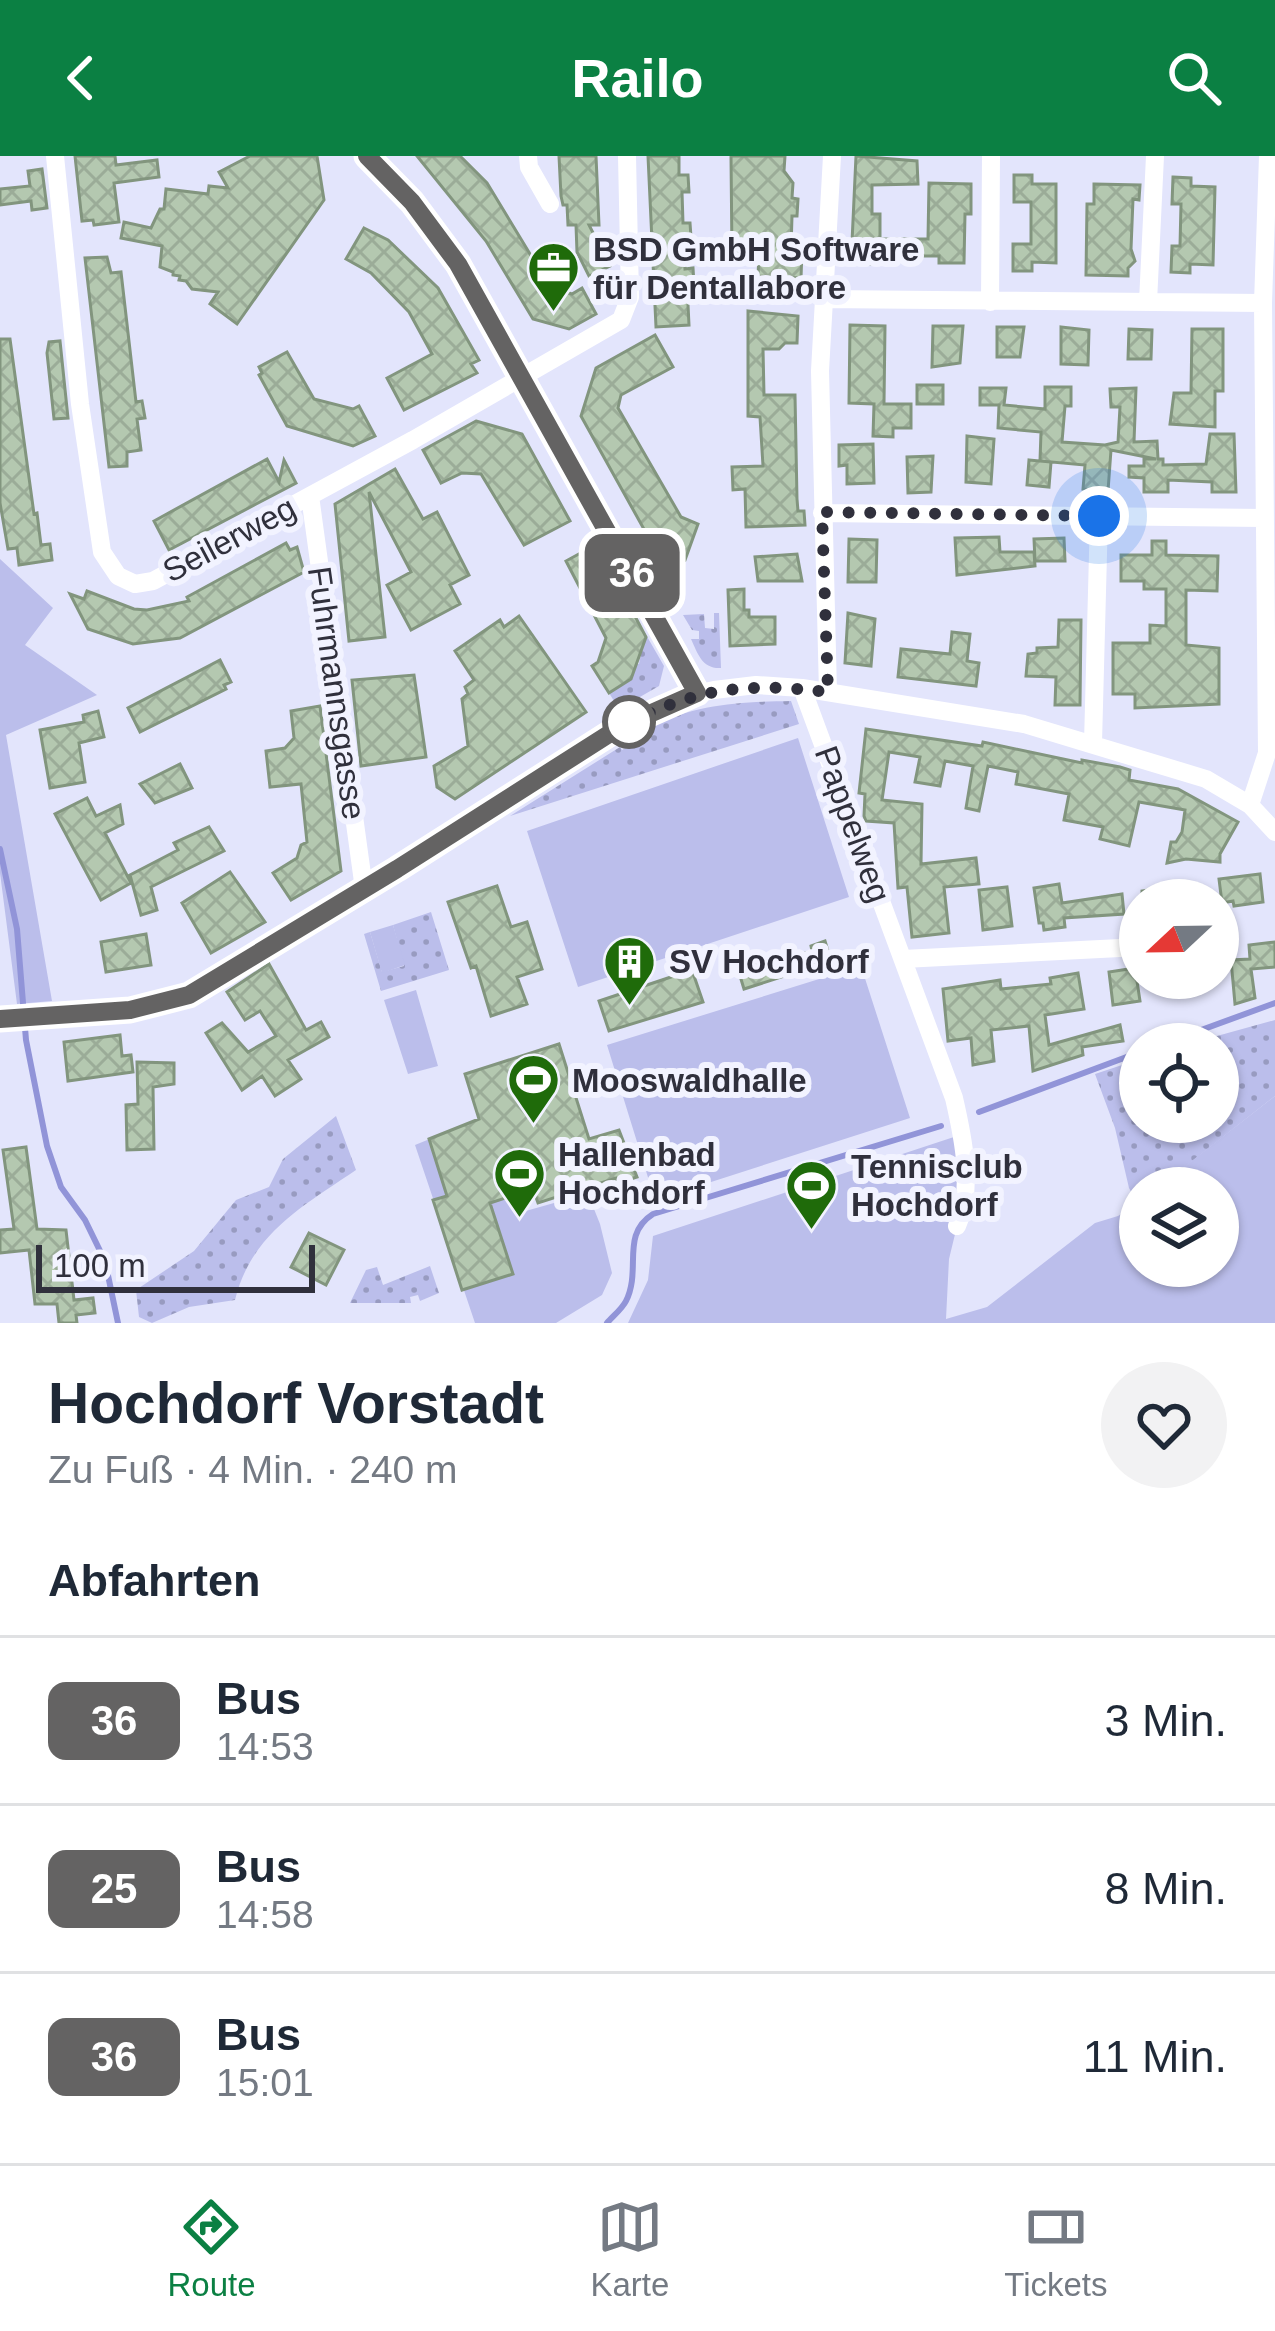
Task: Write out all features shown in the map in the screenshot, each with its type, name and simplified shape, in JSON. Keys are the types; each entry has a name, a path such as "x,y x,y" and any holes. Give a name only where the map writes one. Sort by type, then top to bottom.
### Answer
{"street":[{"name":"Seilerweg","path":"55,156 80,404 104,560 118,576 136,584 153,581 613,326 627,310 630,297 627,156"},
{"path":"367,156 412,202 458,264 697,693"},
{"path":"528,156 529,167 550,204"},
{"path":"828,692 822,512 823,299 832,156"},
{"path":"990,302 991,156"},
{"path":"1148,302 1156,156"},
{"path":"1250,805 1268,753 1263,304 1271,231 1268,156"},
{"path":"823,299 1263,304"},
{"name":"Fuhrmannsgasse","path":"310,496 364,890"},
{"path":"822,512 1264,518"},
{"path":"1093,742 1099,516"},
{"path":"4,1019 130,1010 172,1002 364,890 620,727 697,693 756,685 802,688 992,717 1093,742 1206,779 1250,805 1275,832"},
{"name":"Pappelweg","path":"802,688 954,1098 963,1134 966,1206 958,1226"},
{"path":"903,959 1119,947"}],"shaded area":[{"path":"0,559 53,608 25,645 97,695 6,735 52,1001 17,1004 0,873"},
{"path":"714,613 719,613 721,668 702,659 691,639 699,639 699,631 692,630 683,615 704,614 705,628 714,629"},
{"path":"645,633 664,666 659,686 619,709 609,693 631,679"},
{"path":"791,701 799,724 510,816 620,747 651,734 648,727 667,719 718,706"},
{"path":"798,738 849,897 578,987 527,831"},
{"path":"431,912 449,970 381,991 364,934 370,932 382,972 404,966 393,925"},
{"path":"393,925 405,965 382,973 370,932"},
{"path":"861,966 910,1118 655,1200 607,1045"},
{"path":"416,990 438,1066 408,1074 384,1000"},
{"path":"1275,1020 1275,1096 1239,1124 1239,1030"},
{"path":"1119,1066 1119,1143 1215,1143 1185,1167 1124,1167 1095,1074"},
{"name":"Tennisclub Hochdorf","path":"1275,1096 1275,1323 628,1323 648,1280 653,1236 963,1134 946,1319 987,1307 1095,1223 1119,1215 1119,1287 1239,1287 1239,1167 1184,1167 1215,1143 1239,1143 1239,1124"},
{"path":"336,1116 356,1170 266,1239 235,1300 189,1307 152,1323 139,1317 136,1290 194,1251 236,1200 269,1187 283,1159"},
{"name":"Hallenbad Hochdorf","path":"469,1123 515,1214 590,1199 612,1273 602,1295 556,1323 475,1323 415,1145"},
{"path":"430,1266 439,1293 420,1301 418,1295 410,1297 411,1303 350,1303 366,1270 377,1267 383,1285"}],"building":[{"path":"75,156 115,156 116,165 157,160 159,177 114,183 119,222 94,225 93,220 82,221"},
{"path":"250,156 317,156 324,200 237,324 210,304 218,292 192,289 180,276 160,267 162,246 121,238 124,222 151,228 164,209 166,189 208,194 209,186 228,188 219,172"},
{"path":"417,156 460,156 487,183 550,287 572,294 582,288 596,314 569,329 533,319 486,241"},
{"path":"559,156 596,156 599,225 589,225 610,266 589,276 577,252 576,225 568,225 567,205 563,205"},
{"path":"648,156 679,156 679,175 688,175 689,192 682,192 683,223 690,223 691,237 683,238 685,269 693,268 694,284 687,284 689,325 656,327"},
{"path":"731,156 785,156 792,198 798,199 791,249 802,250 801,278 758,276 759,254 732,255"},
{"path":"856,156 917,161 918,184 872,185 872,214 880,214 880,239 928,239 929,183 971,184 964,263 939,263 939,256 885,256 885,264 851,264"},
{"path":"42,169 47,208 32,210 31,201 0,205 0,189 30,186 28,171"},
{"path":"1014,175 1032,175 1032,184 1056,184 1056,263 1032,262 1032,271 1013,271 1013,244 1031,244 1031,202 1014,202"},
{"path":"1173,177 1191,178 1191,186 1215,187 1213,265 1190,264 1190,273 1171,272 1172,246 1180,246 1181,204 1172,204"},
{"path":"1094,184 1140,185 1139,200 1133,199 1131,249 1135,261 1128,276 1086,275 1087,204 1094,204"},
{"path":"364,228 388,240 438,288 479,360 471,364 477,373 404,410 387,378 432,354 409,312 371,273 346,259"},
{"path":"107,257 111,273 121,272 136,402 142,401 145,418 137,419 141,450 127,452 127,466 109,467 85,258"},
{"path":"748,311 798,316 797,343 763,349 764,395 795,395 797,499 805,525 746,527 745,489 733,490 732,467 763,466 760,417 748,416"},
{"path":"850,325 885,326 884,404 911,404 911,428 893,428 893,437 873,436 874,404 849,403"},
{"path":"933,326 963,326 960,363 932,367"},
{"path":"997,327 1024,327 1020,357 997,357"},
{"path":"1061,327 1089,330 1088,365 1061,364"},
{"path":"1129,329 1152,330 1151,359 1128,359"},
{"path":"1192,329 1223,329 1223,391 1215,391 1215,427 1170,424 1174,393 1191,393"},
{"path":"655,335 673,367 621,395 618,408 681,517 698,524 685,560 655,549 581,416 596,368"},
{"path":"0,339 10,339 34,514 41,545 50,544 52,560 19,565 17,548 8,549 0,503"},
{"path":"60,341 68,418 54,419 47,353 49,342"},
{"path":"287,352 314,399 353,409 359,406 375,436 353,446 287,426 259,367"},
{"path":"917,385 943,385 943,404 917,404"},
{"path":"1045,387 1071,387 1062,442 1118,442 1120,407 1111,407 1110,389 1136,388 1134,442 1157,441 1163,465 1206,464 1210,434 1234,434 1236,492 1212,492 1212,482 1168,480 1168,492 1144,492 1144,478 1129,477 1129,466 1144,466 1144,459 1156,459 1111,450 1108,491 1083,489 1085,465 1040,461 1041,432 998,428 999,405 980,405 980,388 1006,388 1004,405 1045,409"},
{"path":"476,421 522,434 570,521 524,545 481,474 462,473 441,483 423,450"},
{"path":"967,436 994,439 991,484 966,482"},
{"path":"873,444 874,483 847,484 847,465 839,466 839,445"},
{"path":"933,456 931,492 908,493 907,457"},
{"path":"267,459 279,482 284,460 296,483 169,550 154,521"},
{"path":"1029,460 1051,462 1049,487 1027,485"},
{"path":"395,469 423,519 437,512 469,575 450,585 460,604 411,630 387,585 411,572 369,492 385,637 349,641 335,504"},
{"path":"999,537 1000,552 1034,552 1035,566 957,575 955,538"},
{"path":"1064,538 1065,561 1035,561 1034,539"},
{"path":"849,539 877,540 876,582 848,582"},
{"path":"1152,541 1166,541 1166,555 1218,556 1217,591 1186,590 1186,645 1219,648 1219,704 1135,708 1135,694 1113,694 1113,643 1150,643 1150,625 1166,626 1166,589 1144,589 1144,581 1121,581 1121,555 1152,555"},
{"path":"286,543 290,550 297,547 304,572 180,638 133,644 88,629 70,594 84,599 87,591 147,610 189,601 187,597"},
{"path":"597,544 646,637 631,679 609,693 592,666 606,638 566,561"},
{"path":"797,554 802,581 758,581 755,557"},
{"path":"744,589 744,610 749,610 749,617 775,617 775,644 730,646 728,590"},
{"path":"848,613 875,619 871,666 845,663"},
{"path":"519,616 586,712 455,799 437,787 434,766 468,746 462,699 468,694 465,687 474,680 455,651 500,620 504,627"},
{"path":"1059,620 1081,620 1080,705 1055,705 1056,677 1026,676 1028,654 1037,653 1037,648 1058,647"},
{"path":"952,632 970,634 967,661 979,663 976,686 898,677 901,649 950,654"},
{"path":"220,660 231,682 224,685 226,689 140,732 128,708"},
{"path":"414,675 426,757 361,766 352,680"},
{"path":"320,706 341,871 291,900 273,873 297,858 307,842 301,784 270,787 266,751 285,748 294,738 291,711"},
{"path":"98,711 104,737 79,743 85,782 50,788 40,730 84,722 83,715"},
{"path":"866,729 982,746 983,742 1120,767 1130,770 1129,780 1178,789 1238,822 1220,862 1186,859 1167,863 1171,842 1182,832 1185,810 1139,802 1129,846 1100,839 1103,827 1064,820 1069,794 1016,784 1018,772 988,766 979,811 966,808 973,766 945,761 940,786 915,782 920,757 889,752 882,800 922,804 921,864 976,858 979,884 944,887 949,933 912,937 907,887 898,888 894,823 866,821 864,816 865,794 859,793"},
{"path":"180,764 192,788 155,803 140,784"},
{"path":"87,798 96,816 120,805 123,824 105,833 131,883 101,900 55,814"},
{"path":"209,827 224,851 151,887 157,910 141,915 130,875 178,850 174,843"},
{"path":"230,872 265,922 211,953 182,903"},
{"path":"1260,874 1263,902 1239,905 1239,879 1219,879"},
{"path":"1059,884 1062,903 1119,894 1119,914 1064,918 1065,927 1044,930 1034,888"},
{"path":"497,886 511,927 527,922 542,969 517,977 527,1004 491,1016 476,966 471,968 448,902"},
{"path":"1007,887 1012,926 983,930 979,890"},
{"path":"146,934 151,965 106,972 101,942"},
{"path":"825,941 831,961 744,989 737,966 777,953 780,961 812,951 811,946"},
{"path":"1275,942 1275,967 1251,969 1255,998 1235,1004 1239,960 1250,959 1249,945"},
{"path":"269,964 306,1030 321,1022 329,1037 288,1060 301,1079 275,1096 262,1076 242,1090 206,1033 222,1023 248,1052 276,1036 260,1011 245,1020 227,992"},
{"path":"692,970 703,1002 609,1031 599,1001"},
{"path":"1119,970 1119,999 1140,1001 1113,1005 1109,972"},
{"path":"1078,973 1084,1009 1045,1015 1049,1045 1119,1025 1119,1042 1082,1047 1083,1055 1033,1071 1029,1026 991,1030 994,1061 973,1065 971,1038 948,1041 943,989 1000,980 1001,989 1051,984 1050,978"},
{"path":"120,1035 122,1056 131,1055 133,1072 68,1081 64,1042"},
{"path":"559,1044 589,1139 619,1130 637,1177 618,1183 616,1178 538,1203 533,1189 490,1203 513,1274 462,1290 433,1200 447,1196 429,1139 479,1119 465,1074"},
{"path":"137,1062 174,1063 174,1084 153,1087 154,1149 127,1150 126,1105 138,1104"},
{"path":"26,1147 37,1229 66,1230 74,1300 93,1298 95,1313 76,1315 77,1323 59,1323 57,1304 35,1304 29,1250 0,1253 0,1230 14,1229 3,1150"},
{"path":"309,1233 344,1250 326,1285 291,1267"}],"waterway":[{"path":"0,849 17,929 26,1040 47,1146 61,1187 85,1220 105,1261 118,1323"},
{"path":"1220,1023 1275,1003"},
{"path":"979,1112 1119,1060"},
{"path":"607,1323 626,1301 637,1232 653,1214 941,1126"}],"bus line":[{"name":"36","path":"0,1019 130,1010 189,995 620,727 697,693 458,264 412,202 367,156"}],"place":[{"name":"BSD GmbH Software für Dentallabore","path":"554,314"},
{"name":"SV Hochdorf","path":"630,1007"},
{"name":"Mooswaldhalle","path":"533,1126"},
{"name":"Hallenbad Hochdorf","path":"519,1219"},
{"name":"Tennisclub Hochdorf","path":"812,1231"}],"route":[{"path":"629,722 620,727 682,698 714,690 756,685 828,692 822,512 1099,516"}]}
